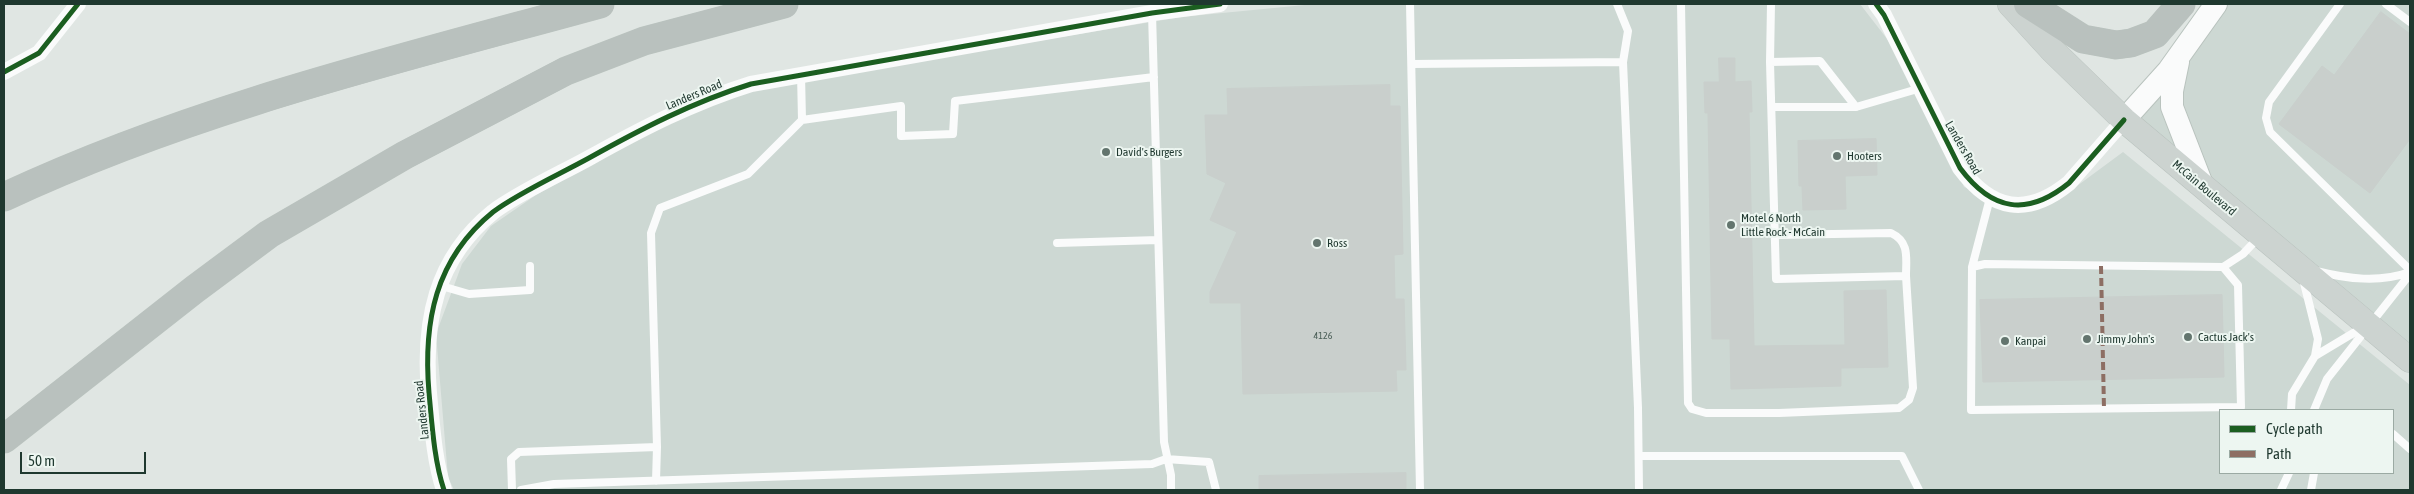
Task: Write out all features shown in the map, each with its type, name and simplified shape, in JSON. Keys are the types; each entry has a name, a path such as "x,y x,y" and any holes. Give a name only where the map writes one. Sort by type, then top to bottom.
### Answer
{"highway":[{"path":"4,197 143,139 273,94 600,4"},
{"path":"4,439 195,289 269,234 405,155 566,71 644,41 784,4"},
{"path":"2028,4 2084,39 2116,45 2131,43 2155,34 2181,4"}],"main road":[{"name":"McCain Boulevard","path":"2010,4 2053,51 2124,120 2410,360"},
{"name":"Landers Road","path":"2124,120 2179,57 2216,4"},
{"path":"2179,57 2172,91 2172,107 2203,187"}],"street":[{"path":"4,72 39,53 78,4"},
{"name":"Landers Road","path":"444,490 436,448 428,380 428,340 431,312 443,272 460,247 494,212 621,140 692,104 751,84 1152,12 1220,4"},
{"name":"Landers Road","path":"1876,4 1884,15 1960,168 1973,185 1990,198 2010,204 2028,204 2059,191 2124,120"}],"lane":[{"path":"1410,4 1420,490"},
{"path":"1617,4 1628,31 1623,62 1640,456 1639,490"},
{"path":"1681,4 1688,403 1692,409 1706,413 1779,413 1899,408 1909,400 1913,388 1906,276 1906,244 1900,237 1891,233 1775,235"},
{"path":"1771,4 1770,62 1776,279 1906,276"},
{"path":"2340,4 2269,102 2266,118 2270,132 2410,272"},
{"path":"2386,4 2410,22"},
{"path":"1152,12 1166,459 1171,490"},
{"path":"1770,62 1820,61 1856,106"},
{"path":"1412,64 1623,62"},
{"path":"800,74 802,120"},
{"path":"656,481 651,233 660,208 748,174 802,120 901,106 901,136 953,134 955,100 1154,77"},
{"path":"1772,108 1856,106 1921,88"},
{"path":"1990,198 1972,267 1971,410 2241,407 2238,286 2223,268"},
{"path":"1972,267 1985,264 2223,268 2243,254 2261,235"},
{"path":"1057,243 1158,240"},
{"path":"438,285 469,294 530,290 530,266"},
{"path":"2291,409 2292,394 2315,356 2318,339 2300,267 2345,278 2368,280 2410,272"},
{"path":"2316,409 2327,378 2410,272"},
{"path":"2315,356 2369,324"},
{"path":"2394,435 2410,448"},
{"path":"512,490 511,459 519,452 656,447"},
{"path":"1640,456 1902,456 1919,490"},
{"path":"521,490 554,484 599,486 656,481 1152,464 1166,459 1209,462 1216,490"},
{"path":"2281,490 2289,474"},
{"path":"2311,490 2314,474"}],"shaded area":[{"path":"1315,4 1860,4 1915,75 1964,187 2023,210 2058,200 2123,152 2410,385 2410,490 454,490 448,477 436,334 462,264 491,226 536,195 702,103 779,84 1181,17"},
{"path":"2213,4 2410,4 2410,348 2131,113"}],"building":[{"path":"2381,12 2410,34 2410,139 2370,193 2279,124 2322,66 2334,75"},
{"path":"1719,58 1735,58 1735,82 1751,81 1752,112 1749,112 1754,346 1845,345 1844,291 1886,290 1888,367 1841,368 1841,386 1731,389 1730,339 1712,339 1708,113 1705,113 1704,82 1719,82"},
{"path":"1390,85 1390,106 1400,106 1403,254 1394,255 1395,299 1404,299 1406,370 1396,370 1397,391 1243,394 1241,303 1210,303 1210,292 1237,232 1210,220 1226,183 1207,174 1205,115 1228,115 1227,89"},
{"name":"Hooters","path":"1876,139 1877,175 1845,176 1846,209 1803,210 1802,186 1799,186 1798,141"},
{"path":"2222,295 2224,377 1983,382 1980,300"},
{"path":"1406,473 1406,490 1259,490 1259,476"}],"marked path":[{"path":"2101,266 2104,409"}],"cycle path":[{"path":"4,72 39,53 78,4"},
{"path":"444,490 432,429 429,393 428,341 431,317 446,271 458,250 473,230 503,205 648,127 709,99 751,84 1152,13 1220,4"},
{"path":"1876,4 1884,15 1960,168 1972,182 1997,201 2024,205 2054,194 2069,183 2124,120"}],"place":[{"name":"David's Burgers","path":"1106,152"},
{"name":"Hooters","path":"1837,156"},
{"name":"Motel 6 North Little Rock - McCain","path":"1731,225"},
{"name":"Ross","path":"1317,243"},
{"name":"Cactus Jack's","path":"2188,337"},
{"name":"Jimmy John's","path":"2087,339"},
{"name":"Kanpai","path":"2005,341"}]}
